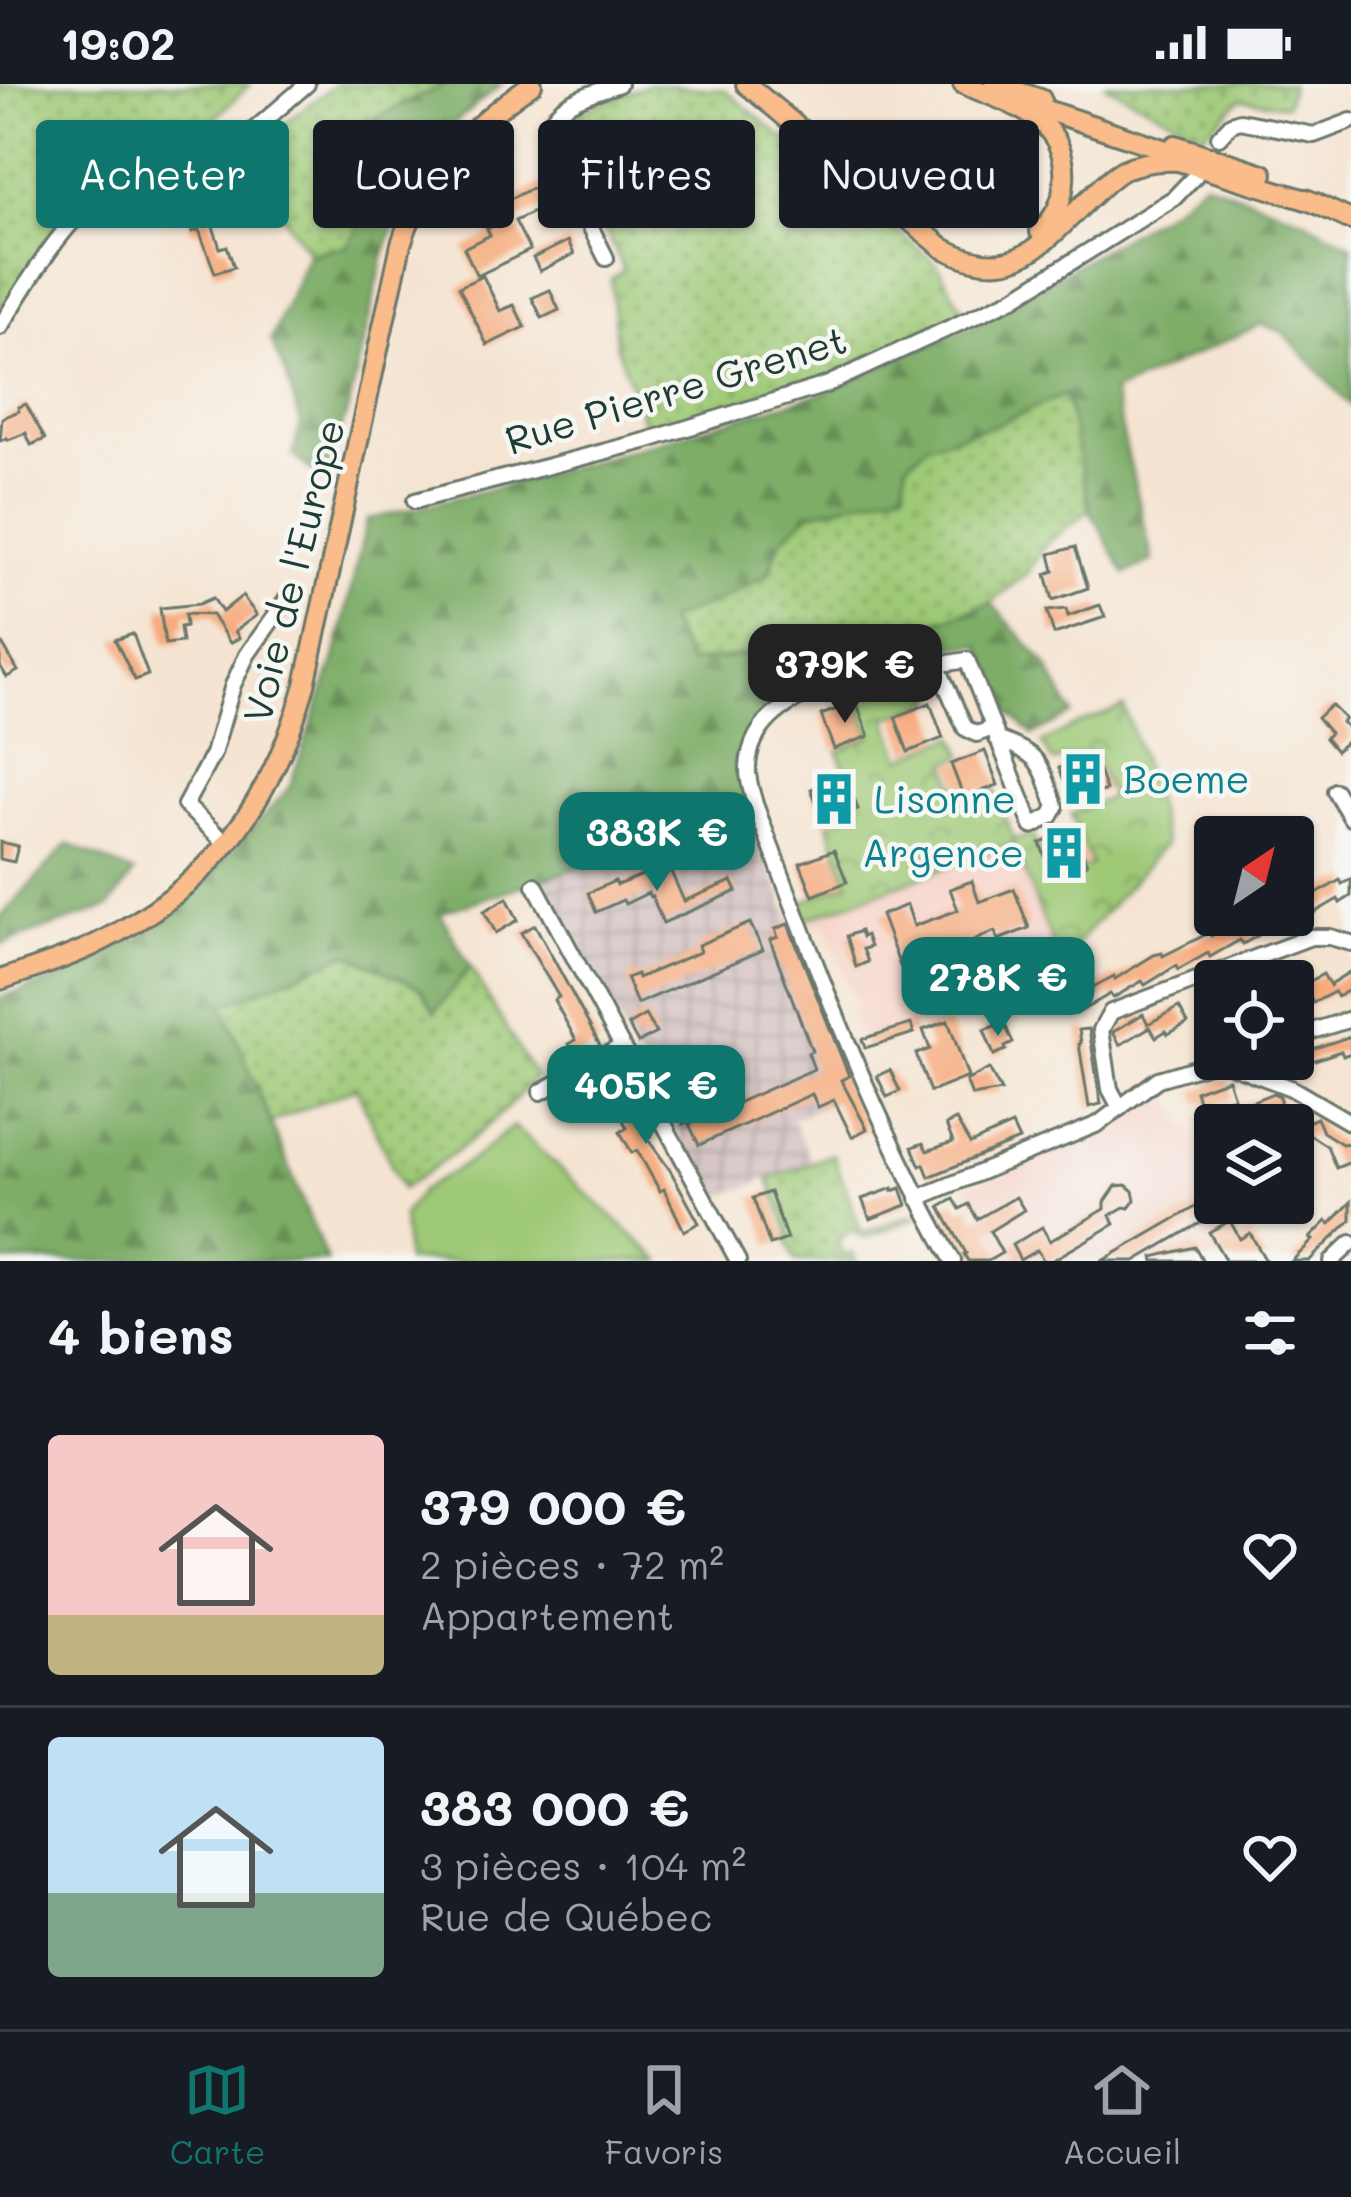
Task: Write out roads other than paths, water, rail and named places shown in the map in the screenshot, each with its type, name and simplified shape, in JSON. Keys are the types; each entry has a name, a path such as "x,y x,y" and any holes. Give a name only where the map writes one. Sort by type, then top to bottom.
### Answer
{"main road":[{"name":"Voie de l'Europe","path":"0,980 93,946 131,925 198,874 264,791 293,729 410,216 455,147 498,107 532,84"},
{"path":"746,84 943,248 976,261 1003,263 1030,255 1120,171 1160,160 1178,161 1316,202"},
{"path":"760,84 951,240 962,247 1006,251 1031,240 1052,220 1064,192 1065,166 1058,144 1036,117 965,84"},
{"path":"965,84 1351,216"},
{"path":"994,84 1274,178 1351,216"},
{"name":"Voie de l'Europe","path":"0,968 88,935 162,892 223,841 259,784 286,721 300,672 401,218 440,151 512,86"}],"street":[{"path":"0,327 73,220 92,202 136,186 208,170 307,84"},
{"path":"606,258 546,137 548,123 560,109 619,84"},
{"path":"1219,137 1240,121 1315,136 1351,121"},
{"name":"Rue Pierre Grenet","path":"415,501 645,441 826,385 1012,299 1174,198 1195,176"},
{"path":"223,841 184,805 213,754 247,655 287,599"},
{"path":"937,665 965,728 995,734 1039,761 1055,807 1052,816 1032,826 995,734 967,660 937,665 821,687 782,707 758,735 748,778 841,1029 918,1198 953,1261"},
{"path":"1335,791 1351,818"},
{"path":"535,885 738,1261"},
{"path":"1120,1108 1110,1089 1101,1030 1111,1012 1311,937 1351,943"},
{"path":"1314,1030 1351,1019"},
{"path":"542,1092 620,1047"},
{"path":"918,1198 1098,1124 1158,1079 1194,1068"},
{"path":"1272,1080 1351,1123"},
{"path":"1335,1260 1351,1243"}],"place":[{"name":"Boeme","path":"1083,779"},
{"name":"Lisonne","path":"834,799"},
{"name":"Argence","path":"1064,853"}]}
